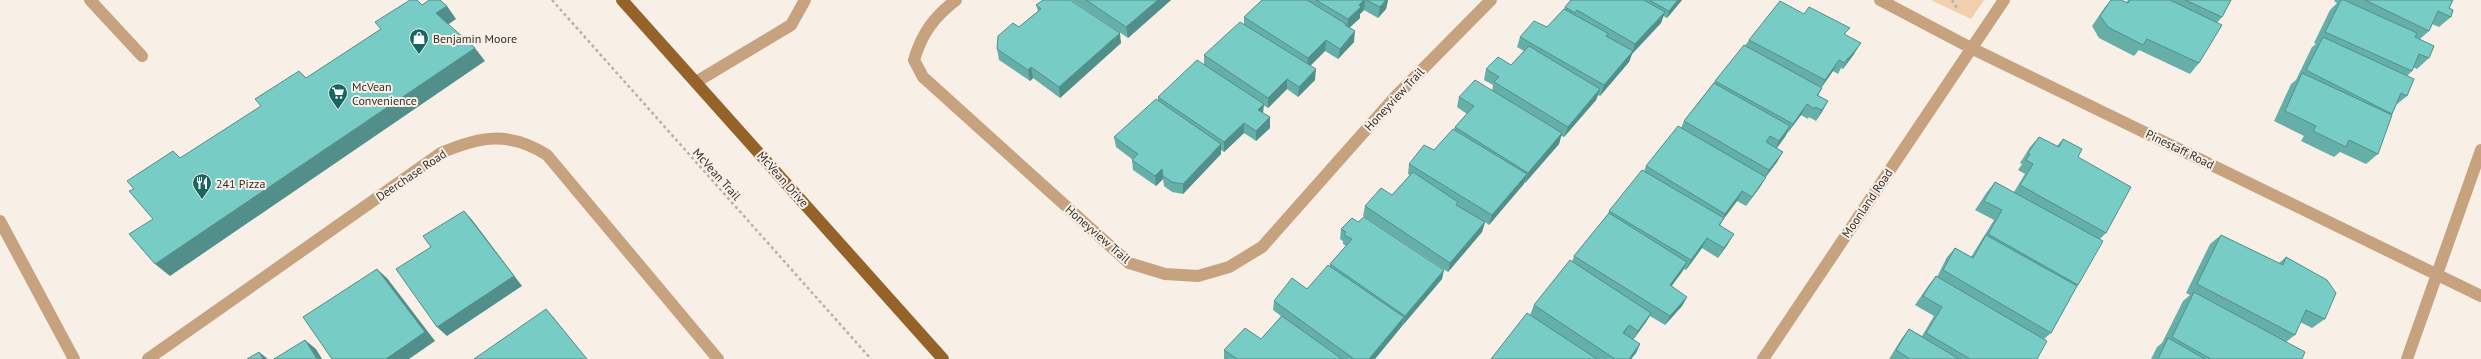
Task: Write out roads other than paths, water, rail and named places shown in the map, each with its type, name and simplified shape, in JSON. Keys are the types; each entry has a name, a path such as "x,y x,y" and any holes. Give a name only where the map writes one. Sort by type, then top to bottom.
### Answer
{"main road":[{"name":"McVean Drive","path":"622,0 943,359"}],"street":[{"path":"90,0 142,56"},
{"path":"696,82 791,25 805,0"},
{"name":"Honeyview Trail","path":"956,0 933,18 920,38 914,60 923,76 1129,263 1155,274 1184,277 1213,274 1240,263 1262,247 1395,96 1491,0"},
{"name":"Pinestaff Road","path":"1880,0 1971,48 2481,296"},
{"name":"Moonland Road","path":"1763,359 2004,0"},
{"name":"Deerchase Road","path":"148,359 441,153 469,142 502,138 526,142 547,155 718,359"},
{"path":"2407,359 2481,150"},
{"path":"0,221 74,359"}],"place":[{"name":"Benjamin Moore","path":"419,55"},
{"name":"McVean Convenience","path":"338,110"},
{"name":"241 Pizza","path":"202,200"}]}
